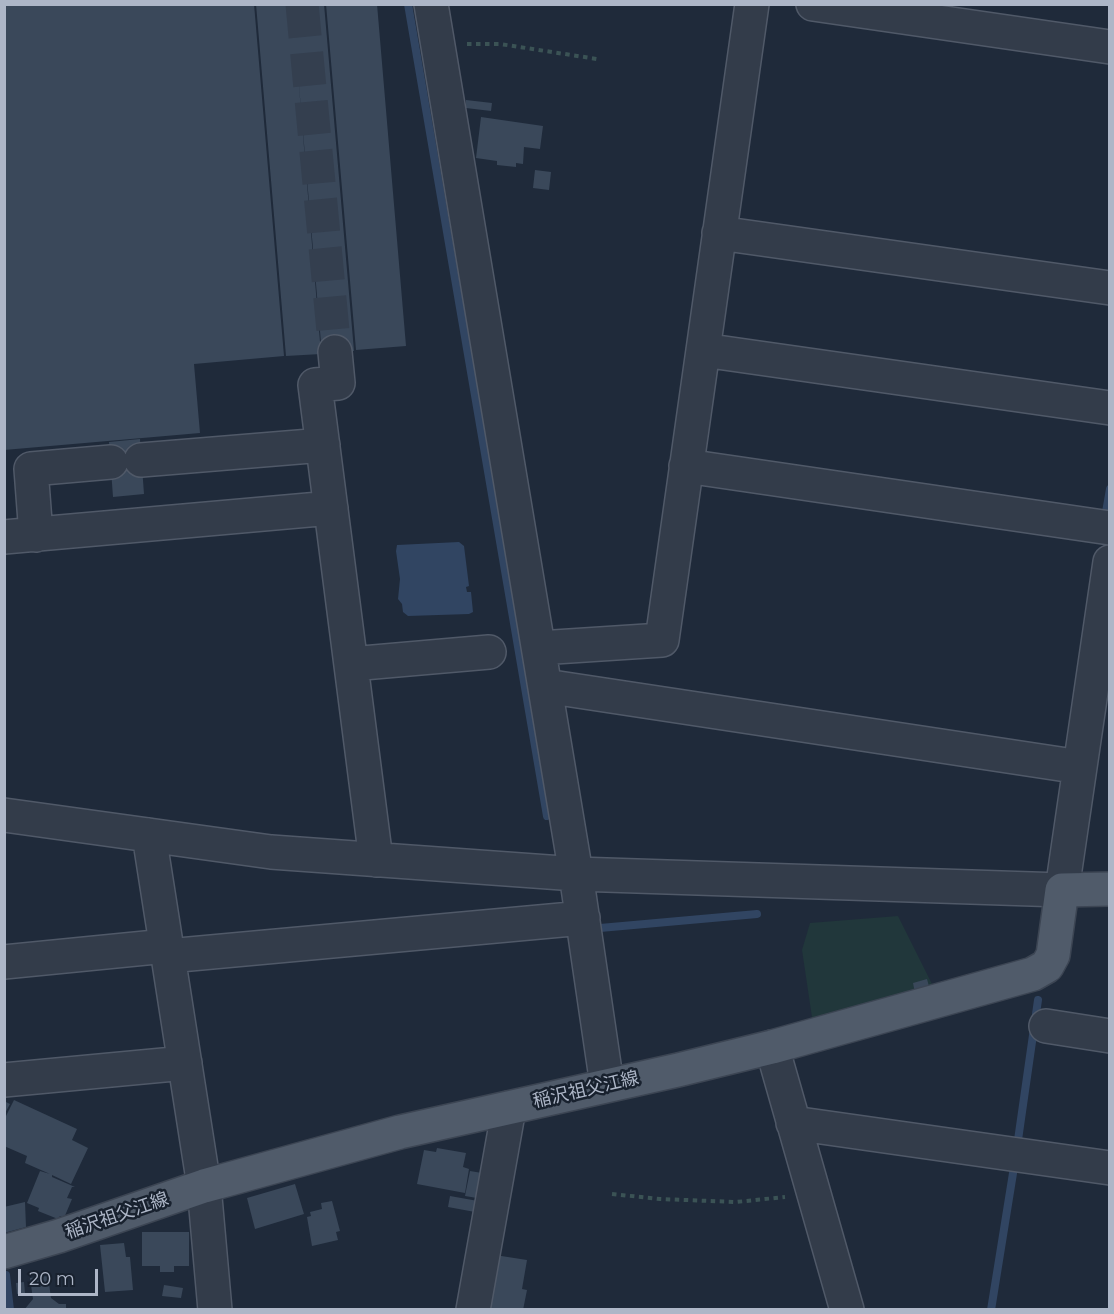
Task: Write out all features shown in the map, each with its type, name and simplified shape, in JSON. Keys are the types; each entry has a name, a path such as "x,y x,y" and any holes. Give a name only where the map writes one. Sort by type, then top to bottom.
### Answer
{"main road":[{"path":"1062,890 1110,889"},
{"name":"稲沢祖父江線","path":"4,1252 59,1236 204,1186 400,1132 772,1047 1033,974 1047,966 1053,955 1062,890"}],"street":[{"path":"431,4 576,874 607,1085"},
{"path":"539,648 662,640 752,4"},
{"path":"813,4 1110,47"},
{"path":"719,233 1110,288"},
{"path":"703,350 1110,408"},
{"path":"335,352 338,383 315,385 376,860"},
{"path":"323,445 31,469 20,536 331,508"},
{"path":"686,466 1110,528"},
{"path":"4,815 271,852 376,860 576,874 1062,890 1110,562"},
{"path":"351,664 489,652"},
{"path":"545,686 1080,767"},
{"path":"149,836 204,1186 215,1310"},
{"path":"4,962 583,918"},
{"path":"1046,1026 1110,1036"},
{"path":"772,1047 847,1310"},
{"path":"4,1080 185,1063"},
{"path":"473,1310 509,1108"},
{"path":"794,1123 1110,1168"}],"path":[{"path":"438,44 500,44 597,59"},
{"path":"612,1194 660,1199 736,1202 814,1194"}],"green space":[{"path":"898,916 935,990 813,1024 802,950 810,923"}],"water":[{"path":"459,542 464,546 469,586 466,587 467,592 471,592 473,612 408,616 403,612 402,604 398,599 400,579 397,545"}],"building":[{"path":"4,4 254,4 284,356 194,364 200,433 4,450"},
{"path":"256,4 324,4 354,351 322,354 297,62 321,354 286,356"},
{"path":"326,4 377,4 406,346 356,350"},
{"path":"466,100 492,103 491,111 466,108"},
{"path":"481,117 543,126 540,149 524,147 523,164 516,163 516,167 497,165 497,161 476,158"},
{"path":"535,170 551,172 549,190 533,188"},
{"path":"140,439 144,494 113,497 109,442"},
{"path":"927,979 930,990 915,993 913,983"},
{"path":"14,1100 77,1129 72,1140 88,1148 71,1184 52,1175 75,1187 72,1187 67,1198 72,1199 64,1218 60,1216 58,1219 38,1211 39,1208 27,1203 40,1171 50,1174 25,1163 27,1156 4,1146 4,1120"},
{"path":"4,1101 10,1104 4,1115"},
{"path":"437,1148 466,1153 463,1167 469,1169 465,1193 417,1184 424,1150 436,1152"},
{"path":"470,1171 482,1173 477,1198 465,1196"},
{"path":"295,1184 304,1214 255,1229 247,1198"},
{"path":"450,1196 478,1201 475,1212 448,1207"},
{"path":"332,1201 340,1231 336,1232 338,1240 312,1246 307,1217 311,1216 310,1212 322,1209 321,1203"},
{"path":"25,1202 26,1227 4,1233 4,1207"},
{"path":"142,1232 189,1232 189,1266 174,1266 174,1272 160,1272 160,1266 142,1266"},
{"path":"124,1243 126,1257 130,1257 133,1290 105,1292 100,1245"},
{"path":"495,1255 527,1260 522,1289 527,1290 523,1310 486,1310"},
{"path":"48,1276 51,1298 59,1304 66,1304 66,1310 24,1310 33,1299 30,1278"},
{"path":"24,1282 25,1293 17,1294 16,1283"},
{"path":"164,1285 183,1288 181,1298 162,1296"}],"waterway":[{"path":"408,4 547,816"},
{"path":"1105,518 1110,489"},
{"path":"600,928 757,914"},
{"path":"1018,1140 1038,1000"},
{"path":"991,1310 1014,1167"},
{"path":"6,1275 10,1310"}],"tunnel":[{"path":"302,4 335,352"}]}
